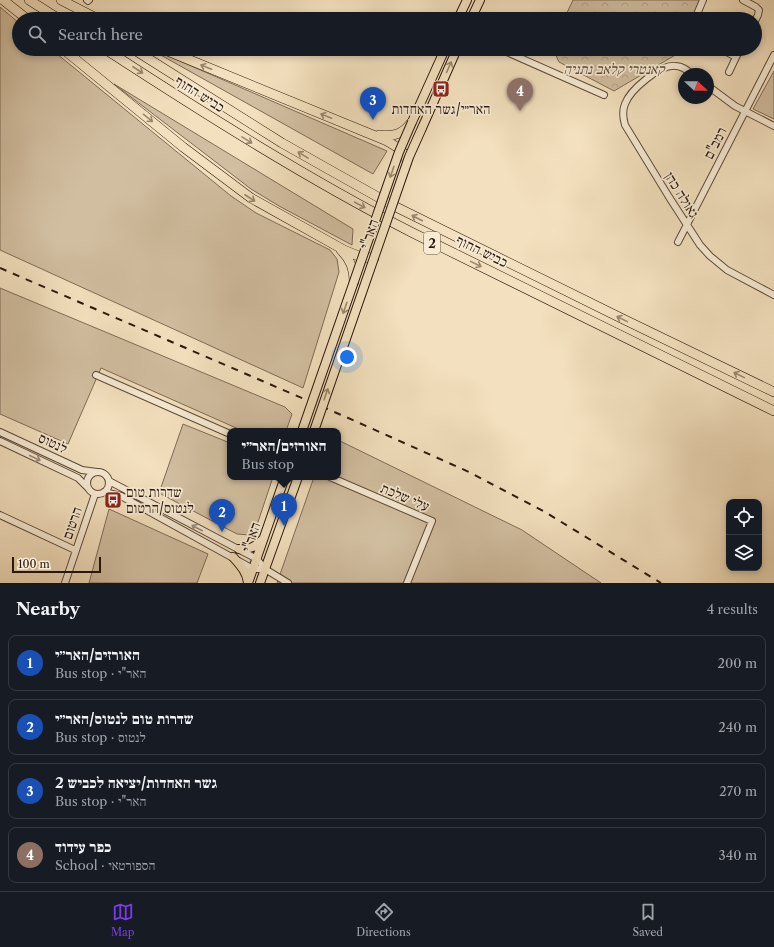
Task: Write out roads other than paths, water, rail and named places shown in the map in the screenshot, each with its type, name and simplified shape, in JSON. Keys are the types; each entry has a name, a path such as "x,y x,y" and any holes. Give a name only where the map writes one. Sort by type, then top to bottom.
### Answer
{"highway":[{"path":"3,0 18,12"},
{"path":"29,0 48,12"},
{"path":"58,0 76,12"},
{"path":"61,0 84,12"},
{"path":"72,56 225,179 260,204 347,251 362,257 374,258"},
{"name":"כביש החוף","path":"116,56 248,140 356,203 420,237 774,411"},
{"name":"כביש החוף","path":"144,56 282,143 392,205 609,313 774,392"},
{"path":"180,56 389,142 400,149 406,157 407,162"},
{"path":"366,132 384,136 397,134 405,130 411,123"},
{"path":"333,244 351,262 354,271 354,282"}],"main road":[{"path":"461,12 467,0"},
{"path":"474,12 480,0"},
{"name":"האר\"י","path":"303,428 400,149 442,56"},
{"name":"האר\"י","path":"315,428 407,162 454,56"},
{"name":"האר\"י","path":"248,583 285,480"},
{"name":"האר\"י","path":"260,583 297,480"},
{"path":"239,549 244,550 254,547 264,537"},
{"path":"232,557 243,569 248,583"}],"street":[{"path":"698,12 703,0"},
{"path":"743,0 756,6 759,12"},
{"name":"רמב\"ם","path":"678,242 774,55"},
{"path":"516,56 604,95"},
{"path":"729,72 736,57"},
{"name":"גאולה כהן","path":"683,68 669,66 654,73 629,96 623,111 625,125 687,225 705,251 721,266 774,294"},
{"path":"714,91 727,101 774,126"},
{"path":"96,375 227,433"},
{"name":"לנטוס","path":"0,432 82,470 97,472"},
{"name":"לנטוס","path":"0,441 78,478 88,488"},
{"path":"265,569 253,569 121,496 104,492 95,494 88,488 88,478 93,473 97,472 106,476 109,481 257,559 265,569 288,583"},
{"name":"עלי שלכת","path":"337,480 432,521 407,583"},
{"path":"104,492 108,487 109,481"},
{"name":"הרטום","path":"65,583 95,494"},
{"path":"0,515 76,550"}],"railway":[{"path":"0,268 346,417 469,472 545,512 661,583"}],"place":[{"name":"האר״י/גשר האחדות","path":"441,89"},
{"name":"כפר עידוד","path":"520,111"},
{"name":"גשר האחדות/יציאה לכביש 2","path":"373,120"},
{"name":"שדרות טום לנטוס/הרטום","path":"113,500"},
{"name":"האורזים/האר״י","path":"284,526"},
{"name":"שדרות טום לנטוס/האר״י","path":"222,532"}],"park label":[{"name":"קאנטרי קלאב נתניה","path":"614,69"}]}
